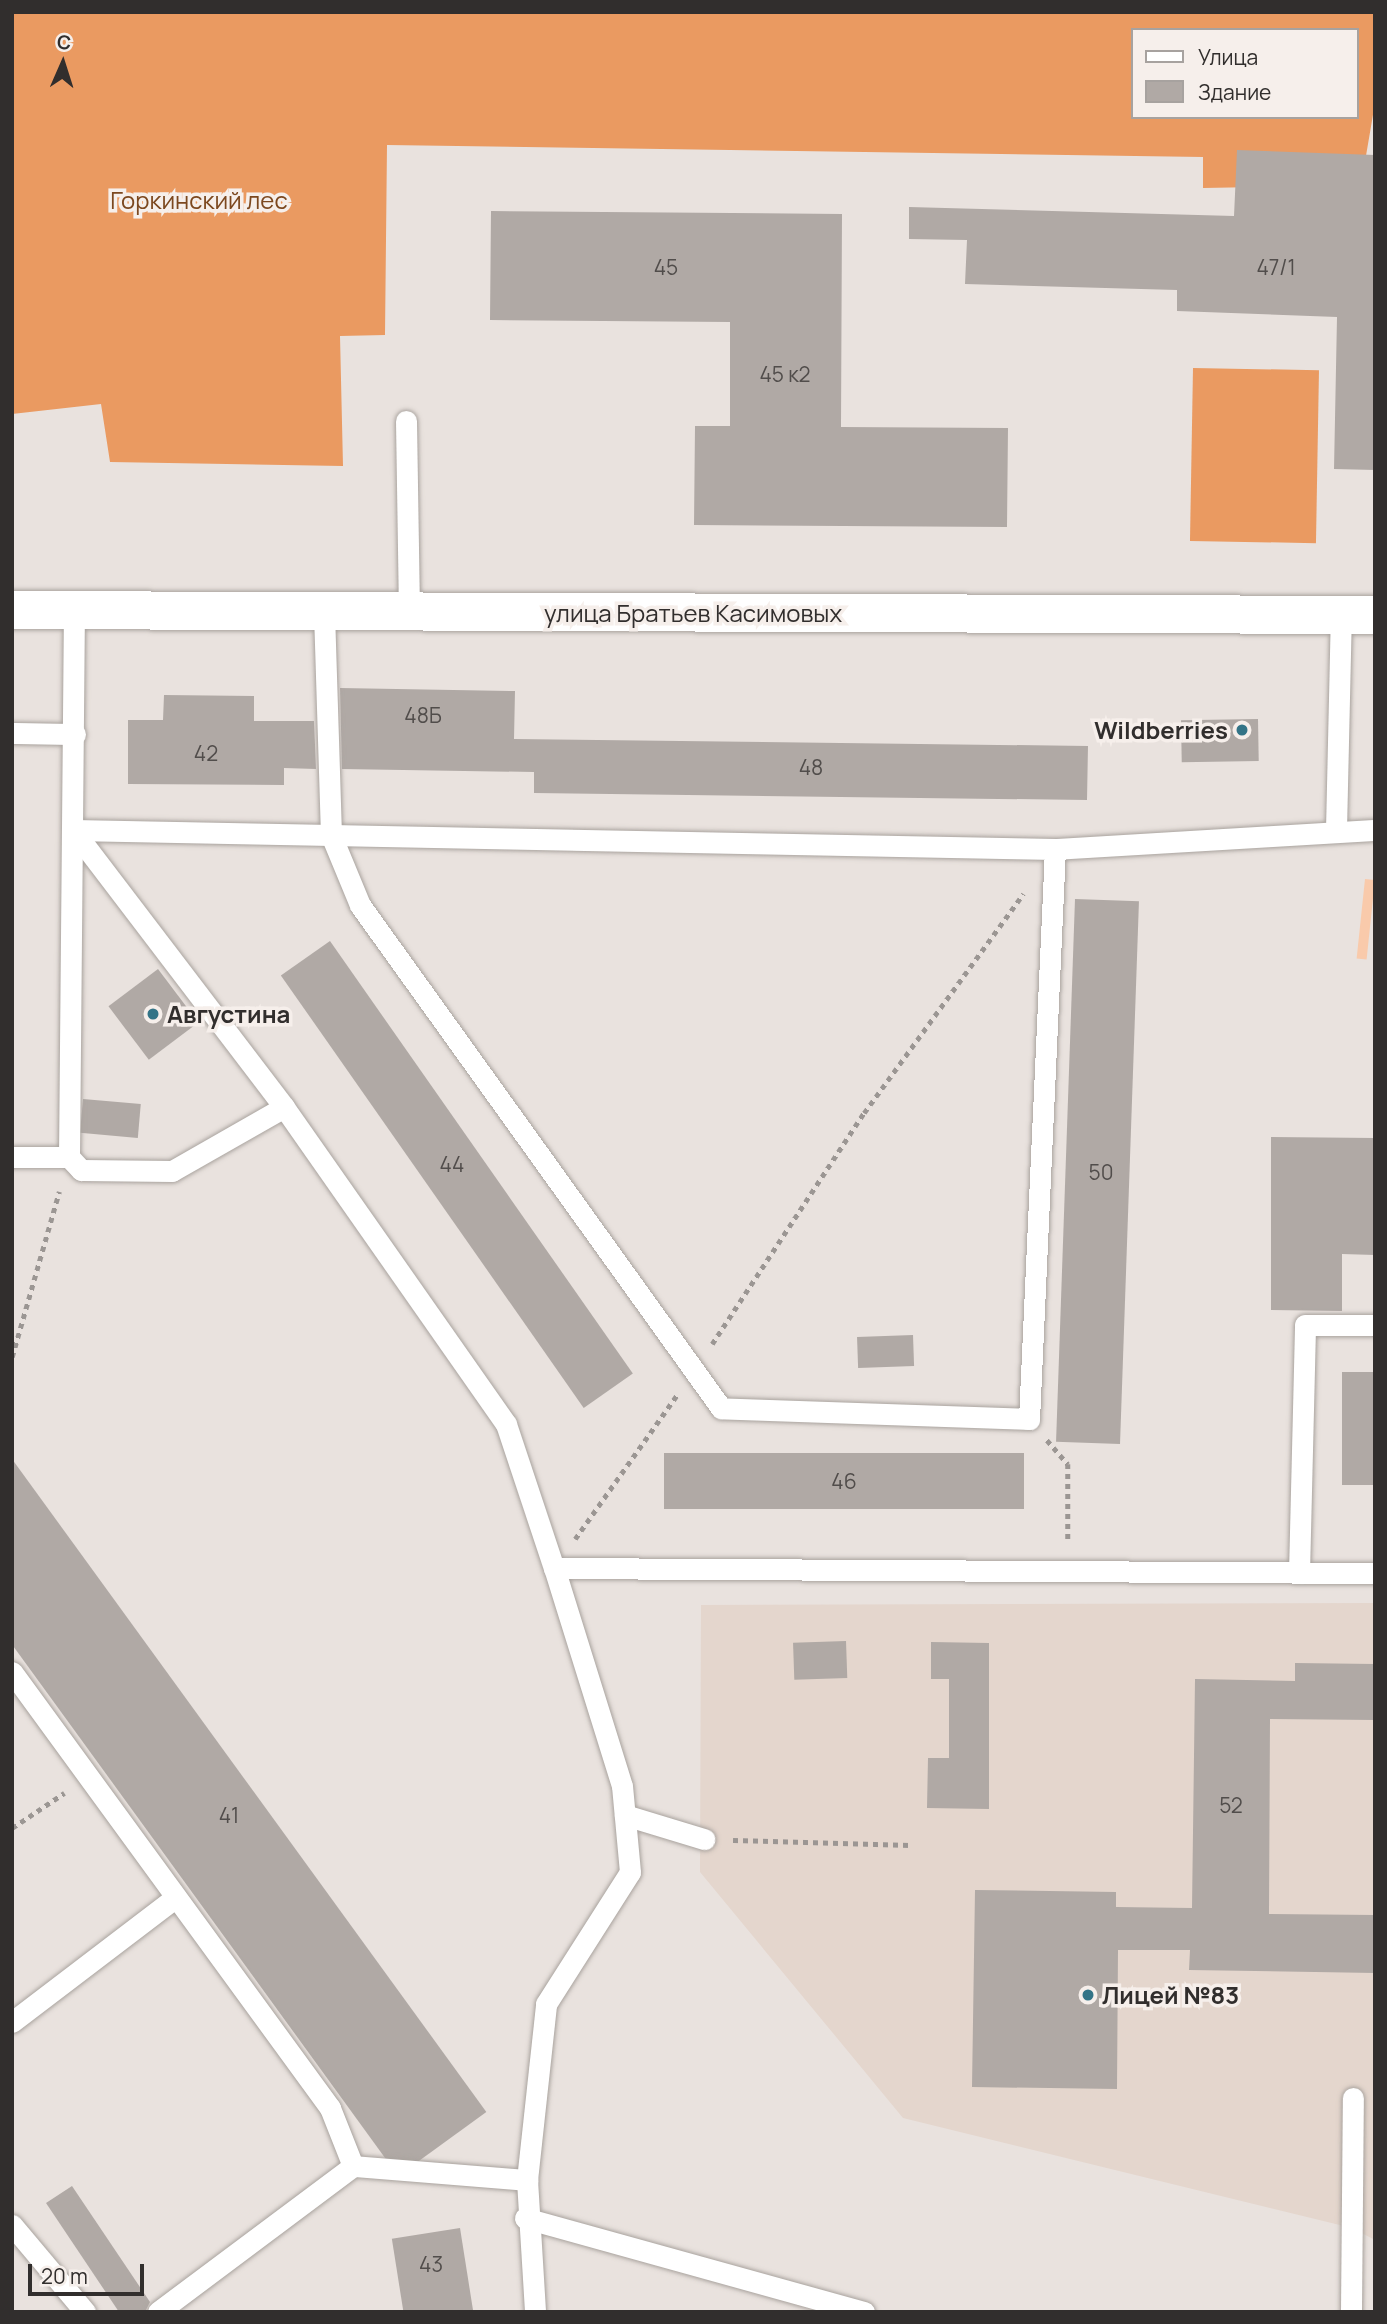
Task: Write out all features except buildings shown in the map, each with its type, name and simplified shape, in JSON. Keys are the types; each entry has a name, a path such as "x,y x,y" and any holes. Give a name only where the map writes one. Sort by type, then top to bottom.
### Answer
{"street":[{"name":"улица Братьев Касимовых","path":"12,610 1358,615"}],"lane":[{"path":"406,421 409,612"},
{"path":"74,610 75,734 69,1157 81,1170 172,1171 284,1107"},
{"path":"324,612 331,835 360,905 721,1408 1029,1419 1055,849"},
{"path":"1336,831 1358,615"},
{"path":"12,733 75,734"},
{"path":"73,830 1055,849 1375,830"},
{"path":"73,830 284,1107 506,1424 554,1568 622,1786 630,1872 546,2004 524,2218 536,2312"},
{"path":"12,1157 69,1157"},
{"path":"1299,1573 1305,1325 1375,1325"},
{"path":"554,1568 1375,1573"},
{"path":"12,1672 330,2108 353,2166"},
{"path":"625,1815 704,1839"},
{"path":"12,2022 176,1897"},
{"path":"1351,2312 1353,2098"},
{"path":"158,2312 353,2166 527,2180"},
{"path":"524,2218 864,2312"},
{"path":"12,2225 85,2312"}],"path":[{"path":"554,1568 694,1371 864,1113 1055,849"},
{"path":"12,1357 69,1157"},
{"path":"1029,1419 1068,1464 1068,1522"},
{"path":"12,1828 89,1777"},
{"path":"704,1839 910,1845"}],"shaded area":[{"path":"1365,879 1375,880 1367,960 1357,959"},
{"name":"Лицей №83","path":"1375,1603 1375,2240 1352,2228 903,2118 700,1872 701,1605"}],"green space":[{"name":"Горкинский лес","path":"12,12 1375,12 1375,103 1361,185 1203,188 1203,157 387,145 385,335 340,336 343,466 110,462 101,404 12,414"},
{"path":"1193,368 1319,370 1316,543 1190,541"}],"place":[{"name":"Wildberries","path":"1242,730"},
{"name":"Августина","path":"153,1014"},
{"name":"Лицей №83","path":"1088,1995"}]}
